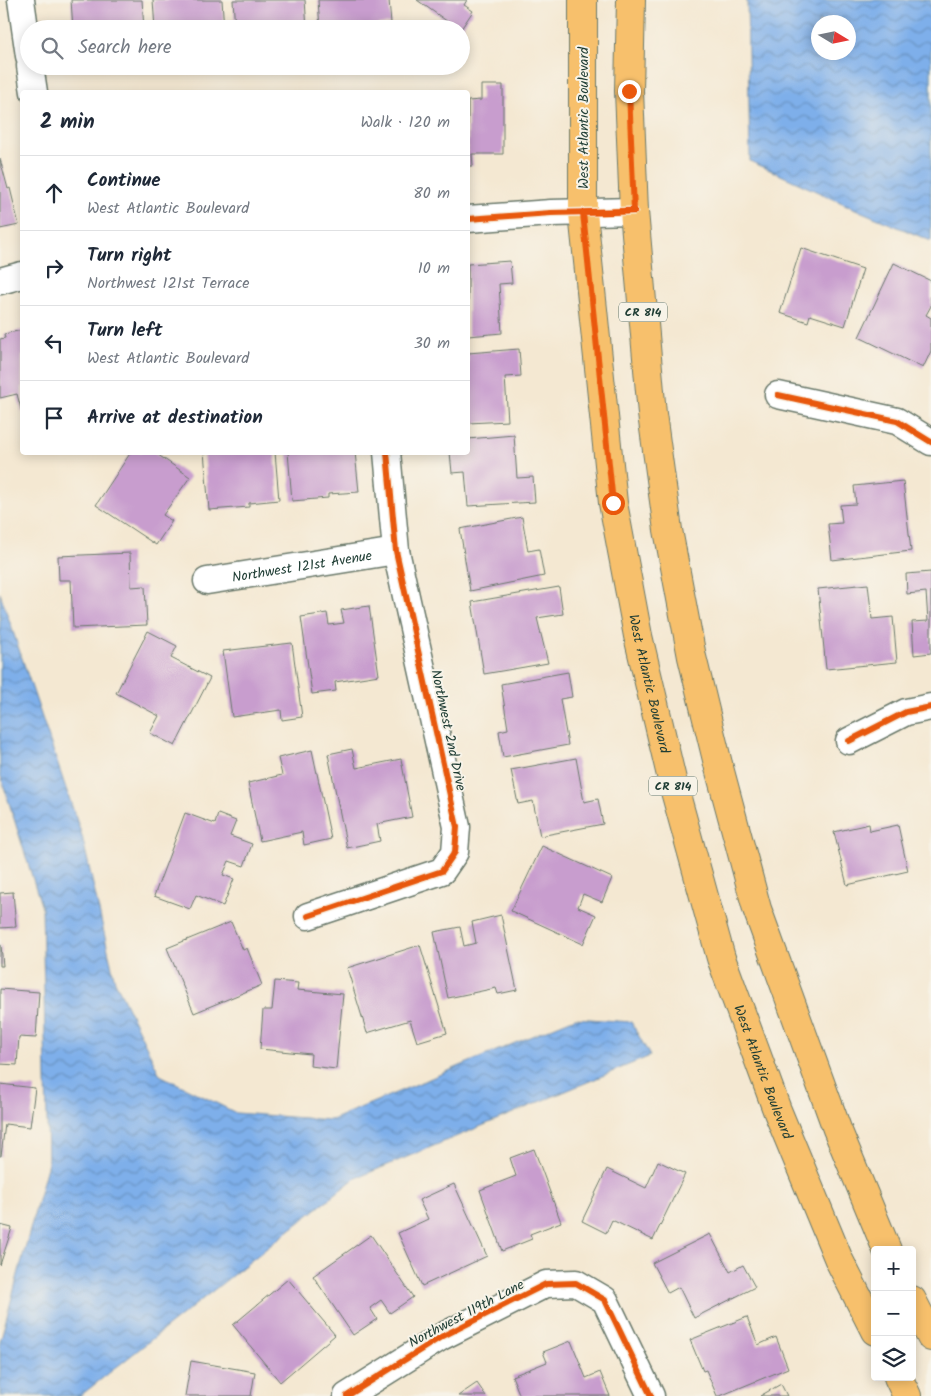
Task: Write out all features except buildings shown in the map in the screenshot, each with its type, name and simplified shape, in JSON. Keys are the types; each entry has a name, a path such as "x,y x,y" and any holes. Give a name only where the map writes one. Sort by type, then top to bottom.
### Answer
{"main road":[{"name":"West Atlantic Boulevard","path":"583,0 583,213 613,503 638,636 673,784 721,958 777,1110 839,1260 871,1323"},
{"name":"CR 814","path":"631,0 629,91 634,211 652,414 668,530 692,657 715,754 757,909 837,1128 885,1246"},
{"path":"916,1308 931,1337"},
{"path":"900,1381 907,1396"}],"street":[{"path":"21,0 24,20"},
{"path":"31,75 34,90"},
{"path":"470,219 552,213 634,211"},
{"path":"0,281 20,276"},
{"path":"778,395 897,422 931,442"},
{"name":"Northwest 2nd Drive","path":"308,916 442,871 455,852 457,827 396,551 387,455"},
{"name":"Northwest 121st Avenue","path":"207,581 396,551"},
{"path":"848,741 906,712 931,707"},
{"name":"Northwest 119th Lane","path":"347,1396 441,1337 546,1284 576,1283 605,1300 651,1396"}],"water":[{"path":"747,0 931,0 931,241 750,161"},
{"path":"0,593 82,836 115,981 160,1075 236,1113 331,1120 575,1018 631,1022 650,1056 354,1179 80,1396 0,1396 0,1342 48,1163 42,908 0,774"}],"cycle path":[{"path":"470,219 551,213 634,211"},
{"path":"778,395 897,421 931,442"},
{"path":"308,916 442,871 455,852 457,827 396,551 387,455"},
{"path":"849,741 906,712 931,707"},
{"path":"347,1396 441,1337 546,1284 576,1283 605,1300 651,1396"}],"route":[{"path":"613,503 583,213 634,211 629,91"}]}
